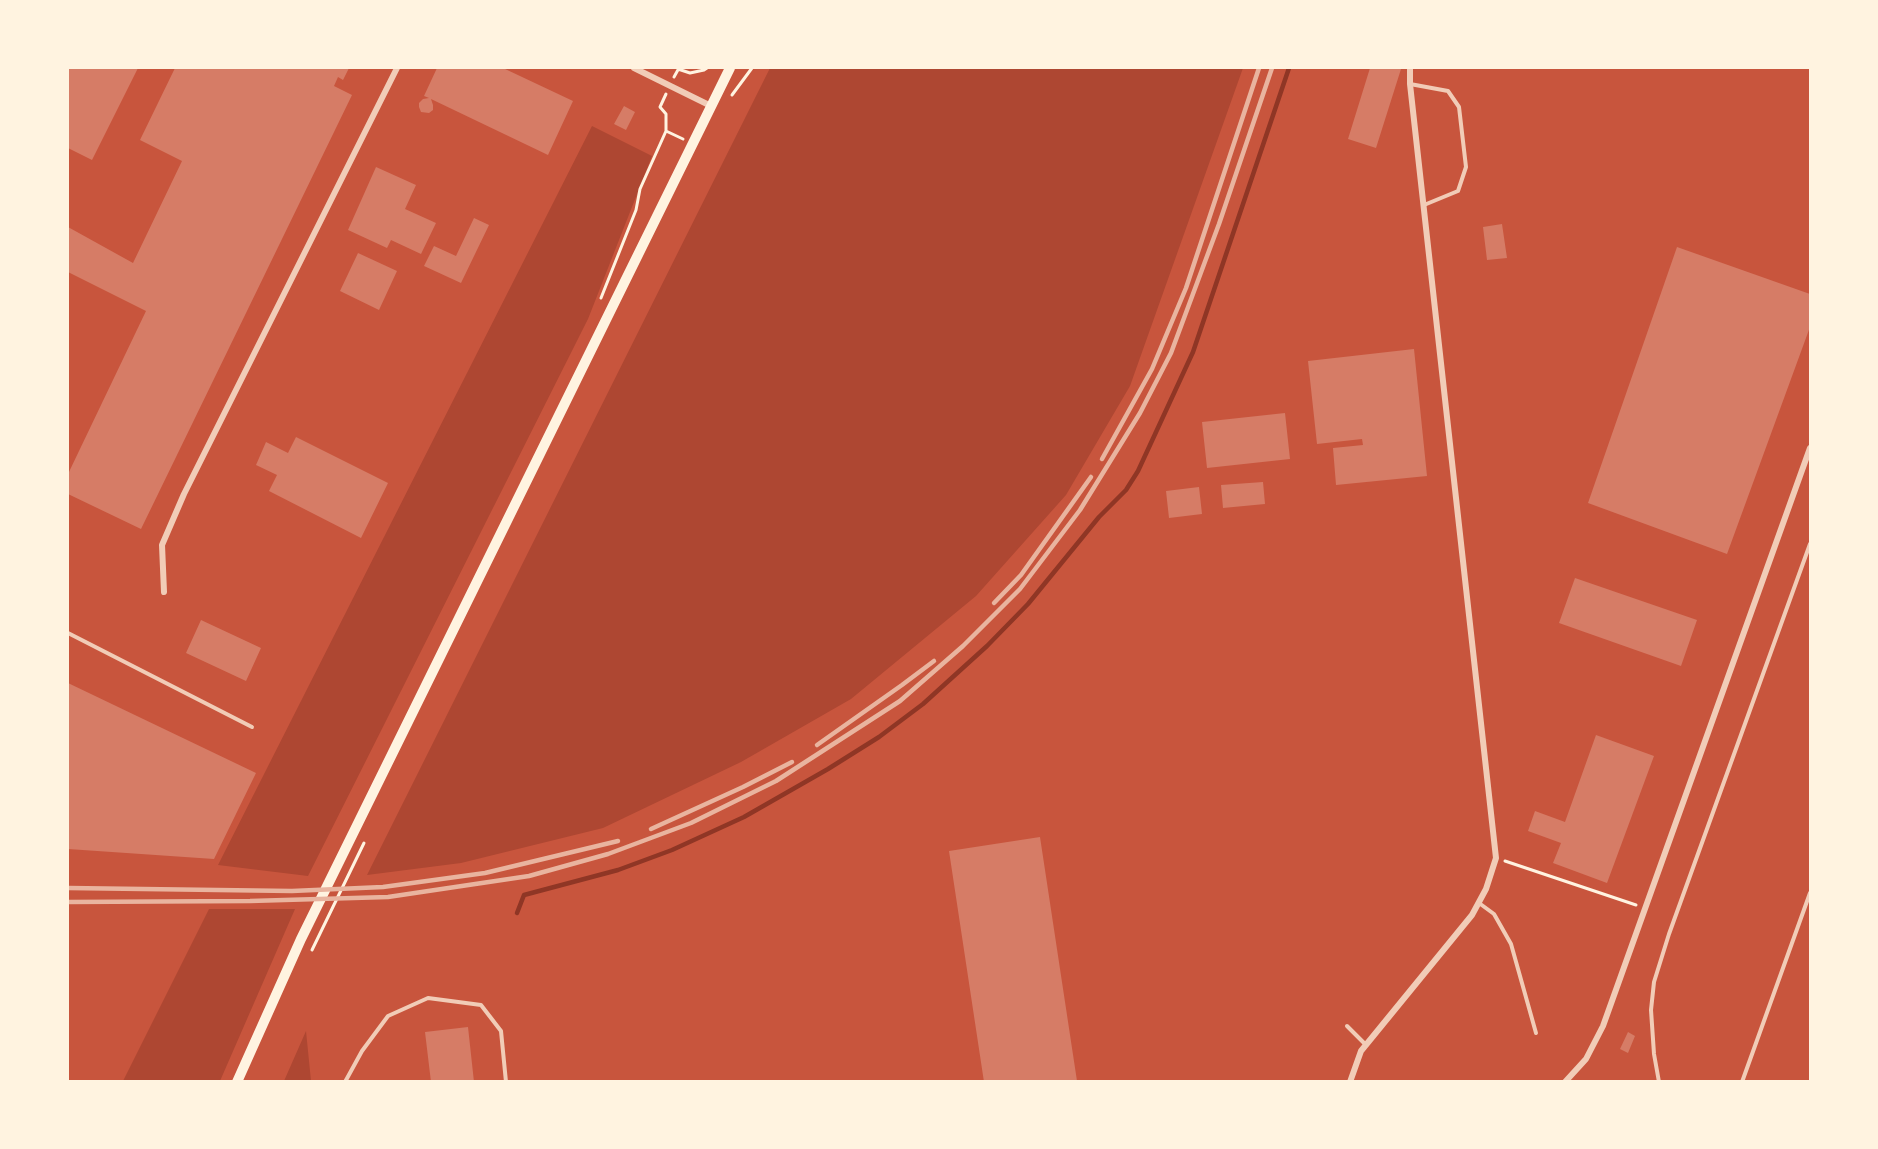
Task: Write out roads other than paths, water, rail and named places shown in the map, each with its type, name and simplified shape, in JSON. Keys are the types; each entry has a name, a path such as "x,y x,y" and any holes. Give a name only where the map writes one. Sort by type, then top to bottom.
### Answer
{"main road":[{"path":"237,1082 333,872 730,68"}],"street":[{"path":"164,592 162,545 184,494 397,68"},
{"path":"634,68 711,106"},
{"path":"1350,1082 1361,1051 1472,915 1486,889 1496,858 1410,68"},
{"path":"1565,1082 1586,1059 1603,1026 1810,448"}],"lane":[{"path":"1410,84 1448,91 1459,107 1466,167 1458,191 1424,206"},
{"path":"1659,1082 1654,1054 1651,1010 1654,982 1669,934 1810,544"},
{"path":"68,633 252,727"},
{"path":"1742,1082 1810,893"},
{"path":"1479,903 1494,914 1511,944 1536,1033"},
{"path":"345,1082 362,1051 388,1016 428,998 481,1005 501,1031 506,1082"},
{"path":"1347,1026 1366,1045"}],"waterway":[{"path":"517,913 524,895 618,870 672,850 744,817 828,769 879,737 923,704 987,646 1028,604 1099,517 1126,490 1138,471 1193,352 1289,68"}],"railway":[{"path":"1102,459 1152,369 1186,288 1259,68"},
{"path":"68,902 250,901 388,897 529,876 608,854 691,823 776,781 900,701 963,646 1020,589 1080,510 1140,413 1171,353 1219,224 1272,68"},
{"path":"994,603 1021,575 1091,477"},
{"path":"817,745 934,661"},
{"path":"651,829 792,762"},
{"path":"68,888 292,891 383,887 485,873 618,841"}]}
